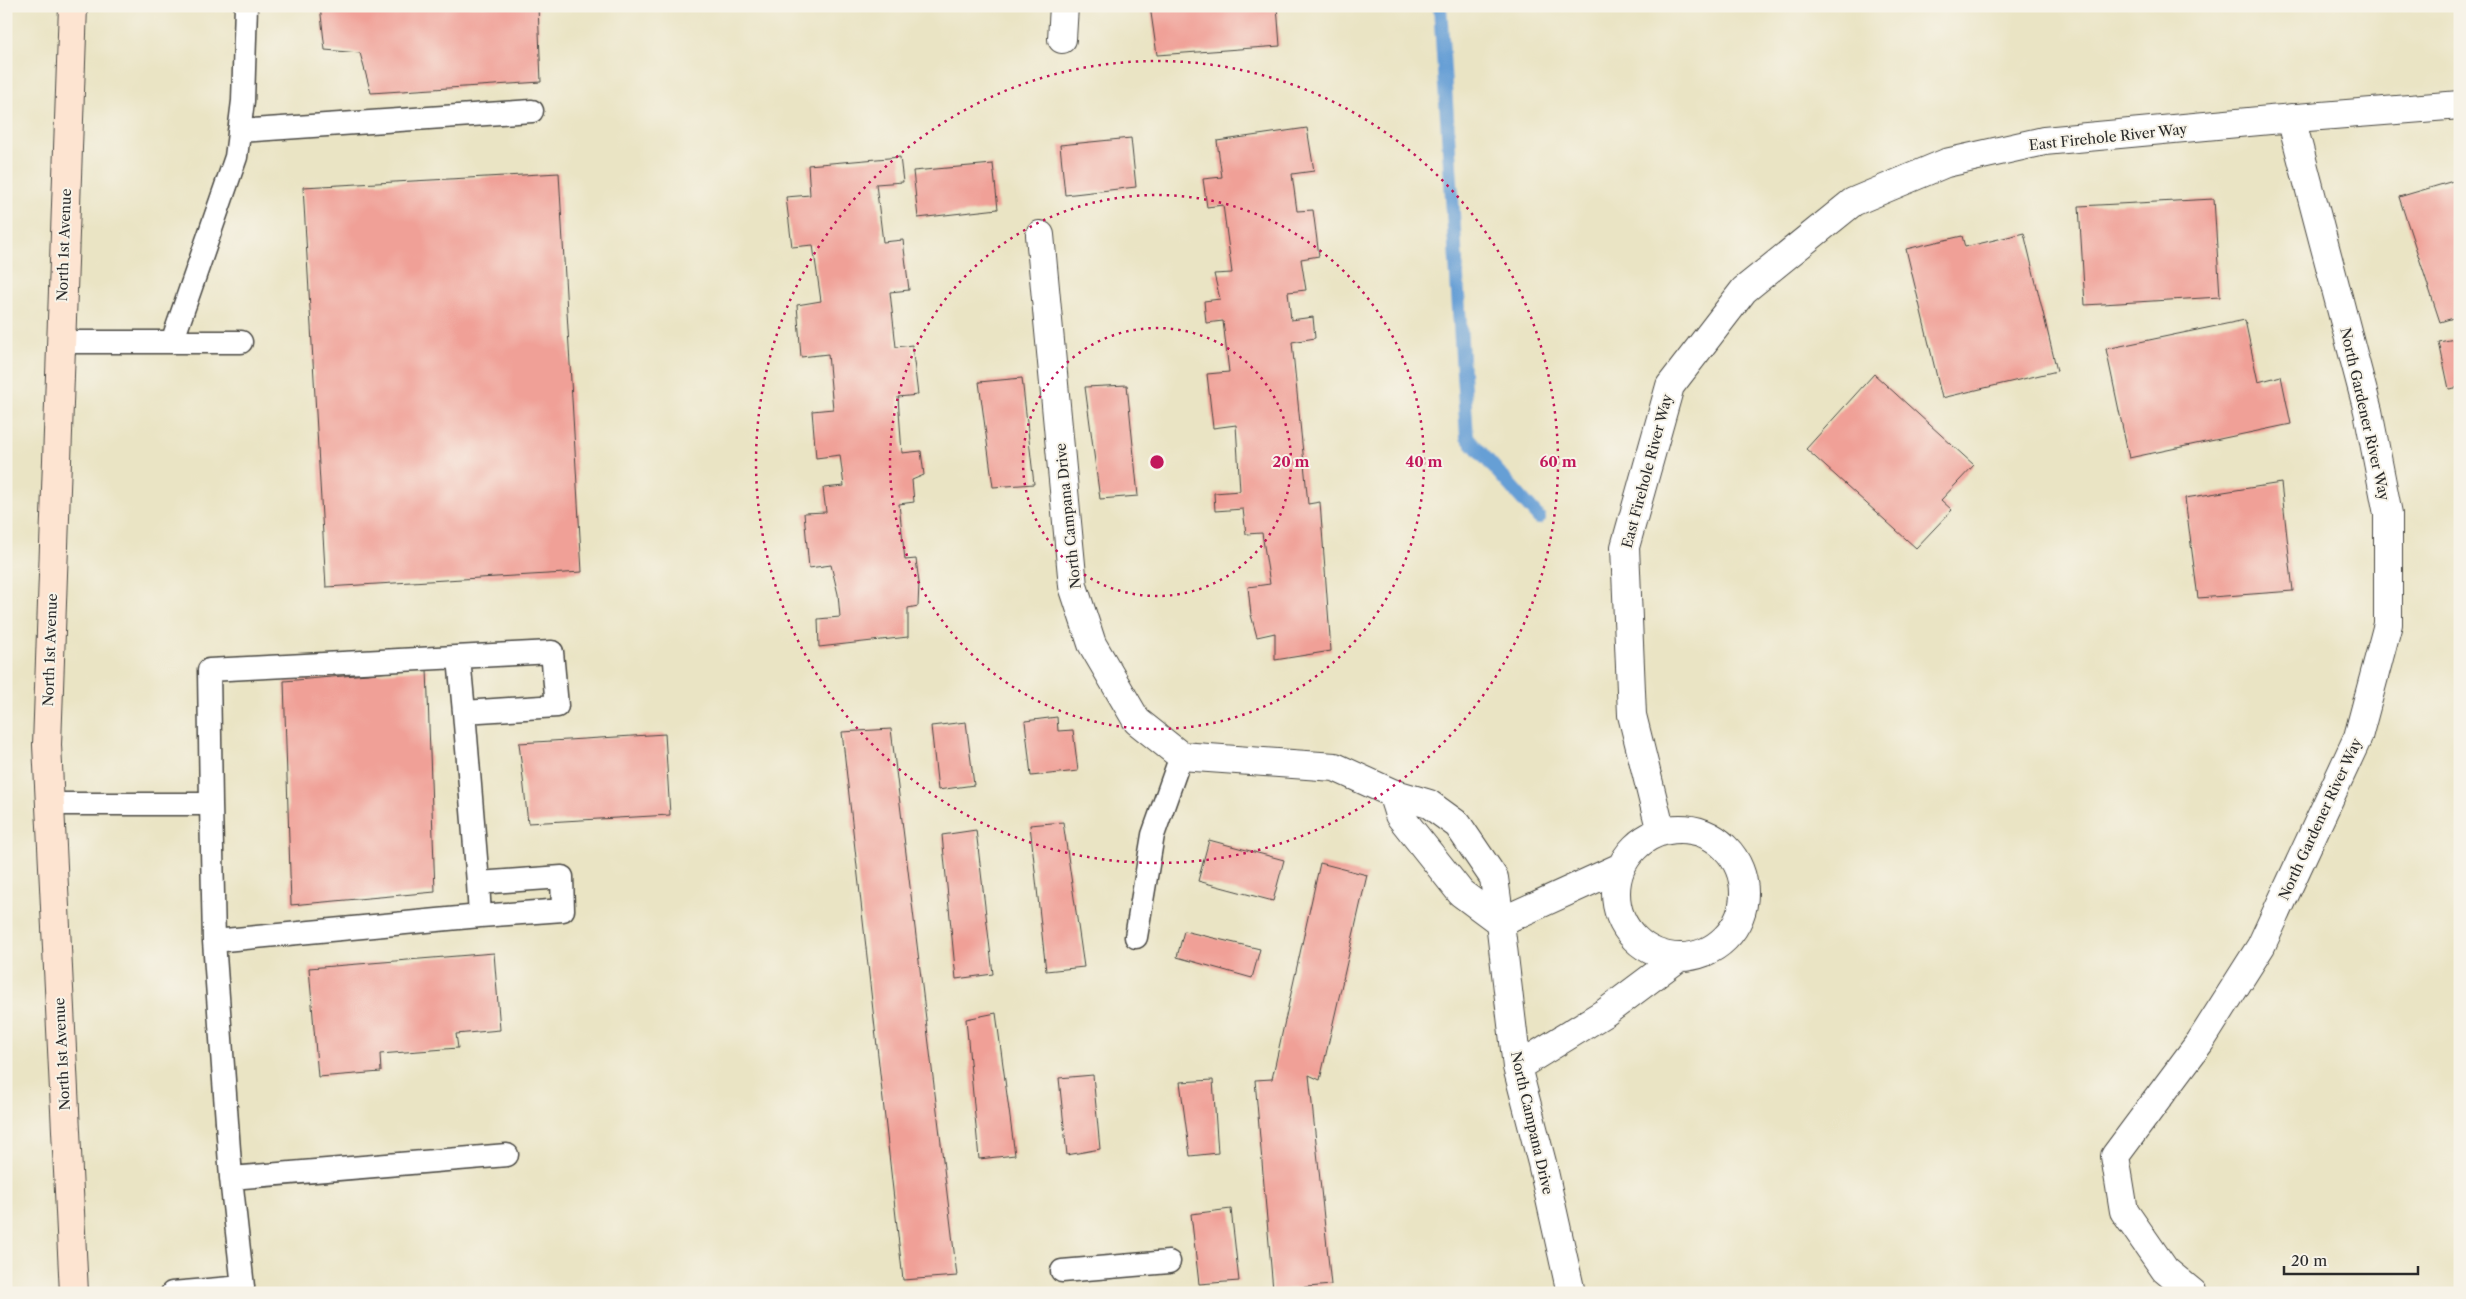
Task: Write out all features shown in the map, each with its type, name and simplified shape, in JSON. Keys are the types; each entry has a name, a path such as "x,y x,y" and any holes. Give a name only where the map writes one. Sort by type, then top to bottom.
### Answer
{"main road":[{"name":"North 1st Avenue","path":"73,6 47,745 74,1293"}],"street":[{"path":"1062,39 1064,6"},
{"name":"East Firehole River Way","path":"1661,832 1632,715 1625,547 1670,386 1744,290 1853,202 1946,163 2044,141 2291,118 2460,105"},
{"name":"North Gardener River Way","path":"2193,1293 2166,1270 2124,1211 2115,1156 2200,1042 2261,946 2358,737 2388,624 2388,514 2368,411 2291,118"},
{"name":"North Campana Drive","path":"1040,235 1073,586 1092,644 1137,722 1181,756 1335,767 1392,793 1428,804 1458,824 1494,878 1517,1067 1542,1163 1571,1293"},
{"path":"1392,793 1399,814 1461,893 1500,922 1622,866"},
{"path":"1517,1067 1606,1012 1678,958 1701,954 1729,935 1738,922 1744,905 1745,888 1742,872 1736,859 1717,840 1691,830 1661,832 1641,843 1630,852 1622,866 1615,894 1618,913 1629,934 1648,948 1678,958"}],"lane":[{"path":"172,342 236,157 242,101 246,6"},
{"path":"239,131 532,111"},
{"path":"61,342 241,342"},
{"path":"172,1293 243,1287 231,1178 214,941 208,670 552,652 557,706 464,712"},
{"path":"459,658 480,916"},
{"path":"1136,937 1153,835 1181,756"},
{"path":"50,804 211,804"},
{"path":"214,941 563,910 562,878 478,883"},
{"path":"231,1178 507,1155"},
{"path":"1062,1271 1169,1262"}],"building":[{"path":"320,6 538,6 541,82 371,93 360,53 325,50"},
{"path":"1150,6 1277,6 1280,46 1157,55"},
{"path":"1307,128 1314,171 1292,174 1297,211 1313,210 1319,256 1301,259 1306,290 1288,292 1291,320 1313,317 1315,338 1292,342 1308,504 1320,502 1331,651 1275,660 1275,633 1257,637 1251,615 1248,587 1270,584 1262,533 1246,534 1243,509 1215,511 1214,493 1240,491 1236,425 1213,428 1207,374 1229,372 1223,321 1206,323 1204,301 1220,299 1214,274 1232,273 1223,205 1207,207 1203,179 1222,177 1217,141"},
{"path":"1131,138 1136,187 1065,195 1060,145"},
{"path":"900,157 903,182 876,184 883,242 903,240 909,290 890,292 896,347 912,345 918,395 898,397 902,453 921,451 924,475 912,480 914,502 899,504 905,560 916,559 919,583 918,606 908,608 908,637 819,647 818,619 840,617 838,594 831,565 809,568 804,513 826,512 823,488 844,486 840,455 816,458 812,411 833,409 828,354 801,357 797,305 821,301 813,245 792,247 786,197 810,195 808,165"},
{"path":"993,164 998,209 918,218 913,171"},
{"path":"559,173 582,572 326,587 303,187"},
{"path":"2460,179 2460,316 2440,322 2399,197"},
{"path":"2214,199 2220,297 2085,305 2079,206"},
{"path":"2024,233 2057,371 1942,398 1906,249 1962,236 1965,247"},
{"path":"2245,320 2258,382 2281,376 2291,424 2129,458 2106,349"},
{"path":"2460,338 2460,387 2449,389 2439,342"},
{"path":"1874,374 1974,465 1941,500 1952,510 1916,548 1806,449"},
{"path":"1022,378 1034,484 993,487 979,382"},
{"path":"1127,385 1138,496 1100,499 1085,387"},
{"path":"2281,483 2293,591 2198,598 2185,498"},
{"path":"427,669 435,892 291,905 284,681"},
{"path":"1057,717 1058,731 1073,730 1078,771 1031,776 1025,721"},
{"path":"966,722 974,785 938,790 931,726"},
{"path":"891,729 957,1276 903,1280 842,732"},
{"path":"665,734 670,815 528,823 519,743"},
{"path":"1063,822 1084,967 1046,971 1030,825"},
{"path":"976,830 993,974 956,979 942,835"},
{"path":"1209,840 1284,860 1273,901 1198,881"},
{"path":"1320,863 1367,875 1320,1080 1309,1075 1331,1285 1273,1290 1255,1080 1272,1079"},
{"path":"1184,931 1260,949 1252,978 1177,957"},
{"path":"494,953 500,1030 456,1034 458,1048 380,1054 381,1072 318,1077 309,968"},
{"path":"996,1013 1015,1155 979,1159 966,1019"},
{"path":"1093,1075 1100,1149 1067,1155 1059,1078"},
{"path":"1213,1080 1218,1153 1190,1156 1180,1082"},
{"path":"1231,1209 1239,1281 1199,1284 1191,1214"}],"waterway":[{"path":"1440,6 1467,437 1539,518"}]}
